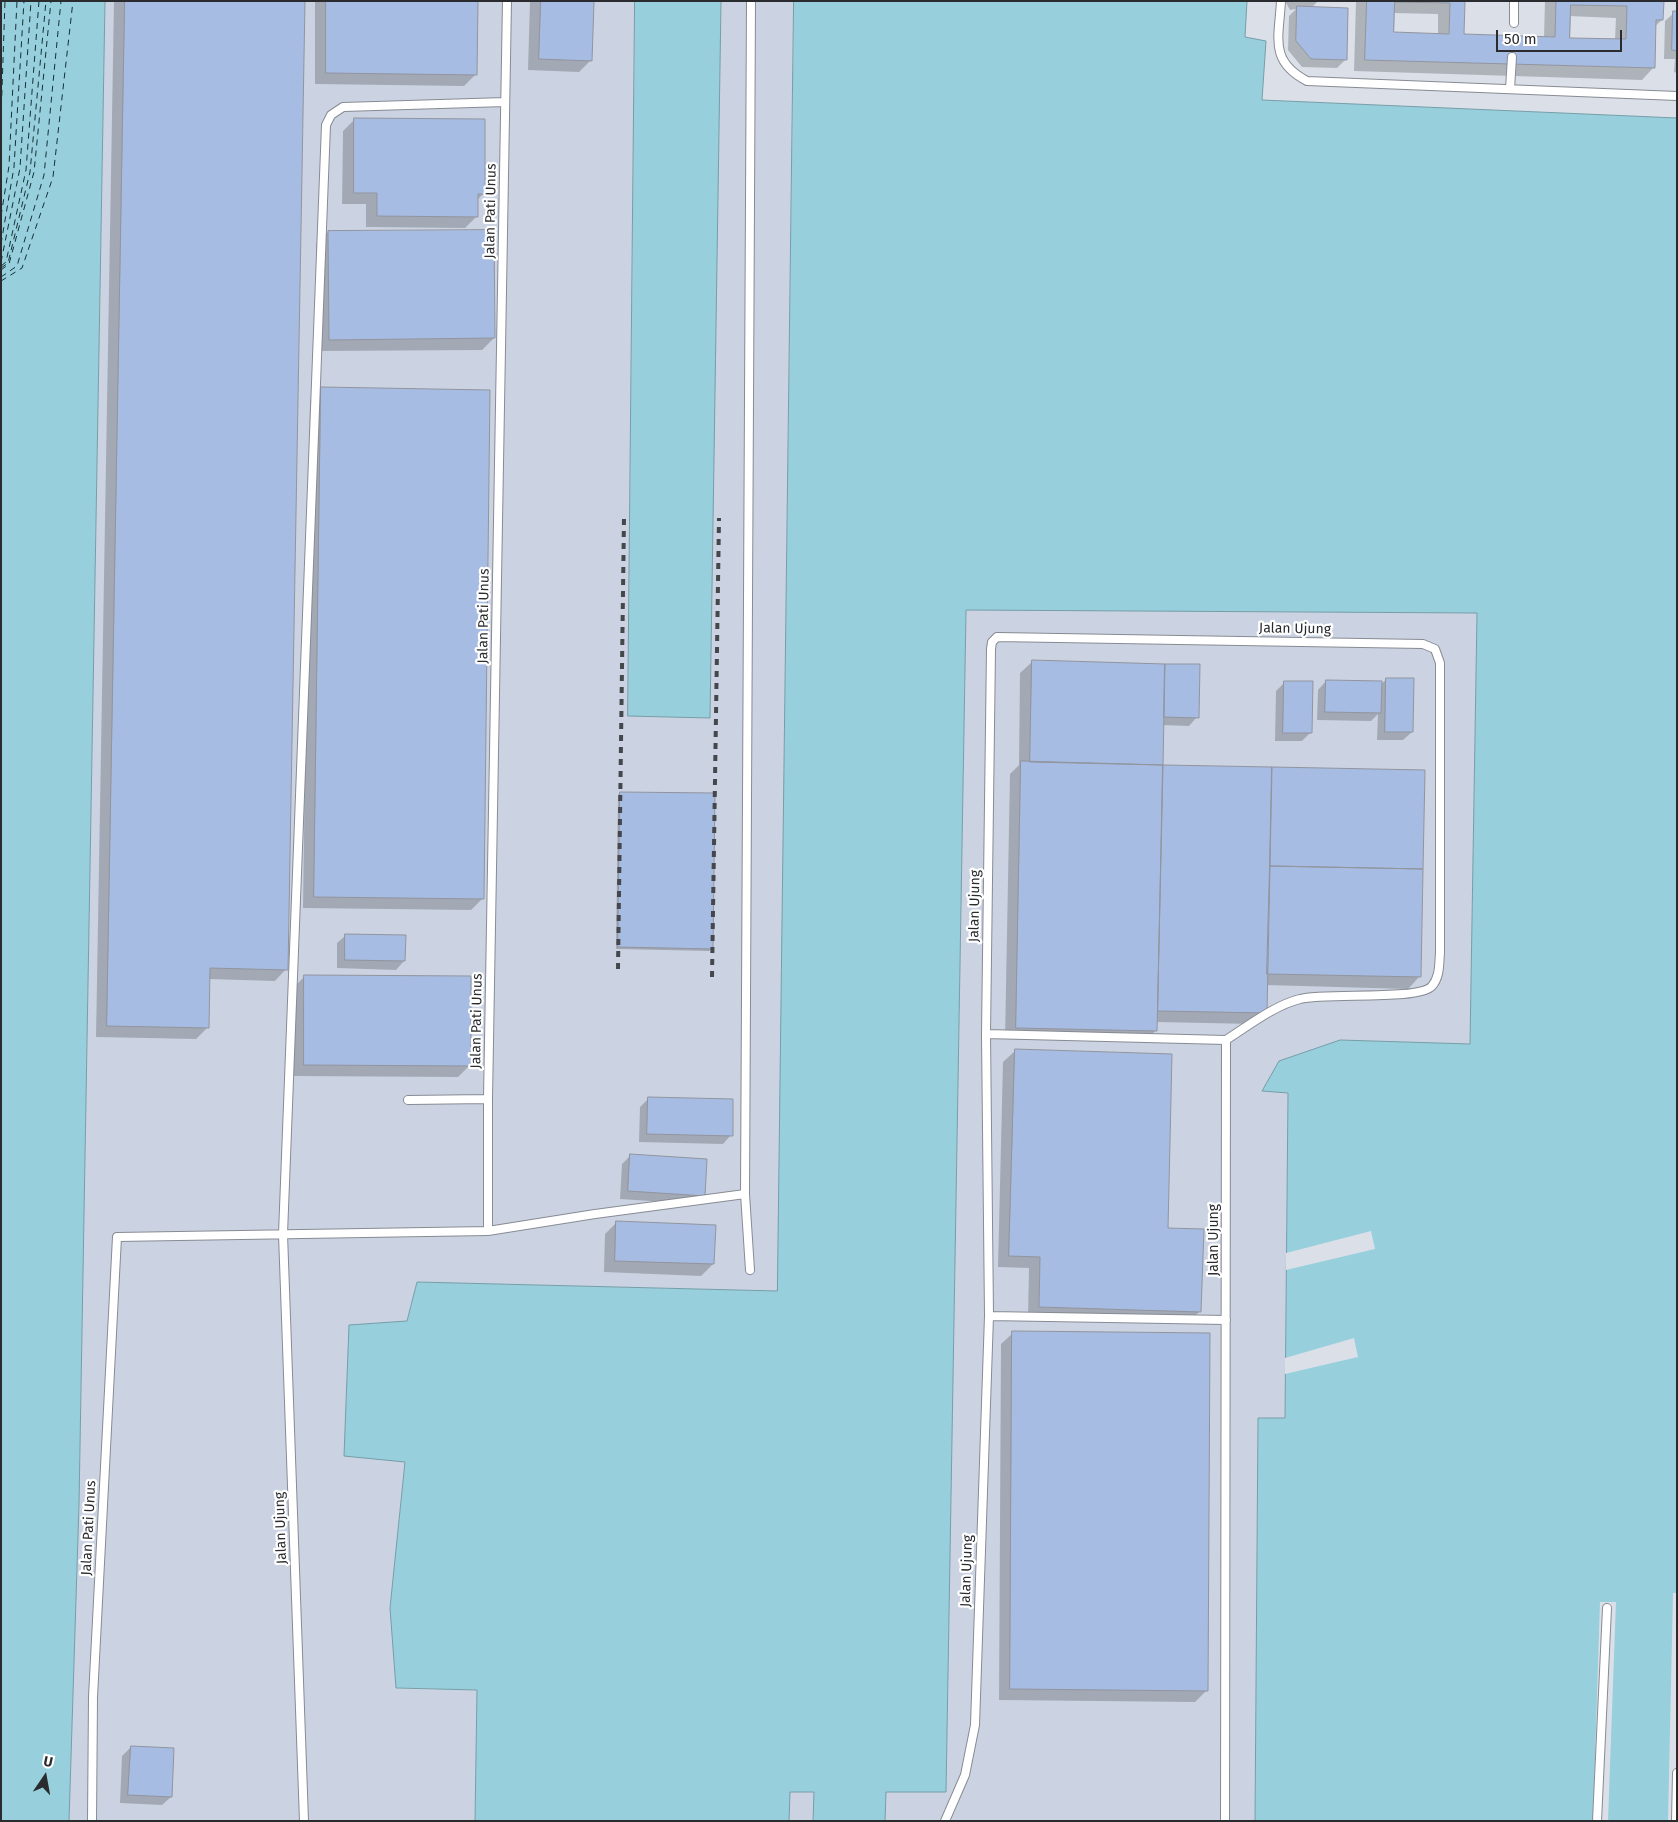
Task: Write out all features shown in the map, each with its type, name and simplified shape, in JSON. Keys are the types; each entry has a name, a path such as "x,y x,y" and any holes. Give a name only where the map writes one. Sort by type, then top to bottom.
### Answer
{"lane":[{"name":"Jalan Pati Unus","path":"488,1231 488,1099 507,1"},
{"path":"750,1270 745,1194 751,1"},
{"path":"1281,1 1278,52 1284,63 1294,74 1307,81 1677,96"},
{"path":"1514,1 1514,23"},
{"path":"1510,89 1512,57"},
{"name":"Jalan Ujung","path":"304,1821 283,1234 326,125 331,116 343,107 505,102"},
{"name":"Jalan Ujung","path":"945,1821 965,1775 975,1725 989,1316 986,1034 992,642 997,637 1423,644 1435,649 1440,663 1439,973 1432,986 1424,992 1408,995 1370,994 1300,998 1275,1010 1226,1040 1225,1821"},
{"path":"986,1034 1226,1040"},
{"path":"408,1100 488,1099"},
{"path":"283,1234 488,1231 745,1194"},
{"name":"Jalan Pati Unus","path":"92,1821 93,1697 117,1236 283,1234"},
{"path":"989,1316 1226,1320"},
{"path":"1596,1821 1607,1608"},
{"path":"1676,1821 1677,1773"}],"shaded area":[{"path":"105,1 794,1 777,1291 417,1282 407,1321 405,1462 390,1608 397,1689 477,1690 475,1821 69,1821 79,1504"},
{"path":"966,609 1477,613 1470,1044 1340,1040 1262,1091 1288,1092 1285,1419 1258,1419 1255,1821 789,1821 789,1792 946,1791"}],"water":[{"path":"1,1 105,1 79,1504 69,1821 1,1821"},
{"path":"635,1 721,1 710,718 628,716"},
{"path":"794,1 1247,1 1245,37 1266,41 1262,100 1677,118 1677,1821 1255,1821 1258,1418 1285,1418 1288,1093 1262,1091 1279,1061 1340,1040 1470,1044 1477,613 966,610 946,1792 886,1792 885,1821 813,1821 814,1792 790,1792 789,1821 475,1821 477,1690 396,1688 390,1608 405,1462 344,1456 349,1325 407,1321 417,1282 777,1291"}],"pier":[{"path":"1371,1231 1375,1249 1286,1270 1286,1253"},
{"path":"1354,1338 1358,1357 1285,1374 1285,1358"},
{"path":"1673,1593 1677,1593 1677,1821 1668,1821"},
{"path":"1600,1602 1616,1602 1608,1821 1593,1821"}],"building":[{"path":"125,1 305,1 288,970 210,968 209,1028 107,1026"},
{"path":"326,1 478,1 477,75 326,73"},
{"path":"541,1 594,1 592,61 539,59"},
{"path":"1367,1 1465,1 1464,34 1555,37 1556,1 1664,1 1663,20 1656,20 1655,68 1365,60","holes":["1395,2 1450,3 1449,34 1394,32","1571,5 1627,6 1626,39 1570,38"]},
{"path":"1297,6 1348,8 1347,60 1311,59 1296,41"},
{"path":"1673,11 1677,11 1677,51 1672,50"},
{"path":"354,118 485,119 485,194 478,194 478,217 377,216 377,193 354,193"},
{"path":"494,230 495,338 329,340 328,231"},
{"path":"321,387 490,390 484,899 314,897"},
{"path":"1032,660 1165,664 1163,765 1030,762"},
{"path":"1165,664 1200,664 1199,718 1164,717"},
{"path":"1386,678 1414,678 1413,732 1385,732"},
{"path":"1326,680 1382,681 1381,713 1325,712"},
{"path":"1284,681 1313,681 1312,733 1283,733"},
{"path":"1021,761 1163,765 1157,1031 1016,1028"},
{"path":"1163,765 1272,767 1267,1013 1158,1011"},
{"path":"1272,767 1425,770 1423,869 1270,866"},
{"path":"620,792 715,793 713,949 618,947"},
{"path":"1270,866 1423,869 1421,977 1267,974"},
{"path":"345,934 406,935 405,961 345,960"},
{"path":"304,975 471,976 471,1066 304,1065"},
{"path":"1015,1049 1172,1054 1168,1228 1204,1229 1201,1312 1039,1307 1040,1257 1009,1256"},
{"path":"648,1097 733,1099 733,1136 647,1134"},
{"path":"630,1154 707,1159 705,1196 628,1191"},
{"path":"616,1221 716,1225 714,1264 615,1261"},
{"path":"1012,1331 1210,1333 1208,1691 1010,1689"},
{"path":"131,1746 174,1748 172,1797 128,1795"}],"ferry route":[{"path":"1,118 5,1"},
{"path":"1,216 9,166 17,1"},
{"path":"1,244 14,167 24,1"},
{"path":"1,262 20,168 31,1"},
{"path":"1,266 6,262 26,170 39,1"},
{"path":"1,268 8,263 30,172 46,1"},
{"path":"1,270 9,264 34,172 51,1"},
{"path":"1,277 17,266 44,175 61,1"},
{"path":"1,281 22,268 53,177 73,1"}],"railway":[{"path":"618,969 624,517"},
{"path":"712,977 719,518"}]}
